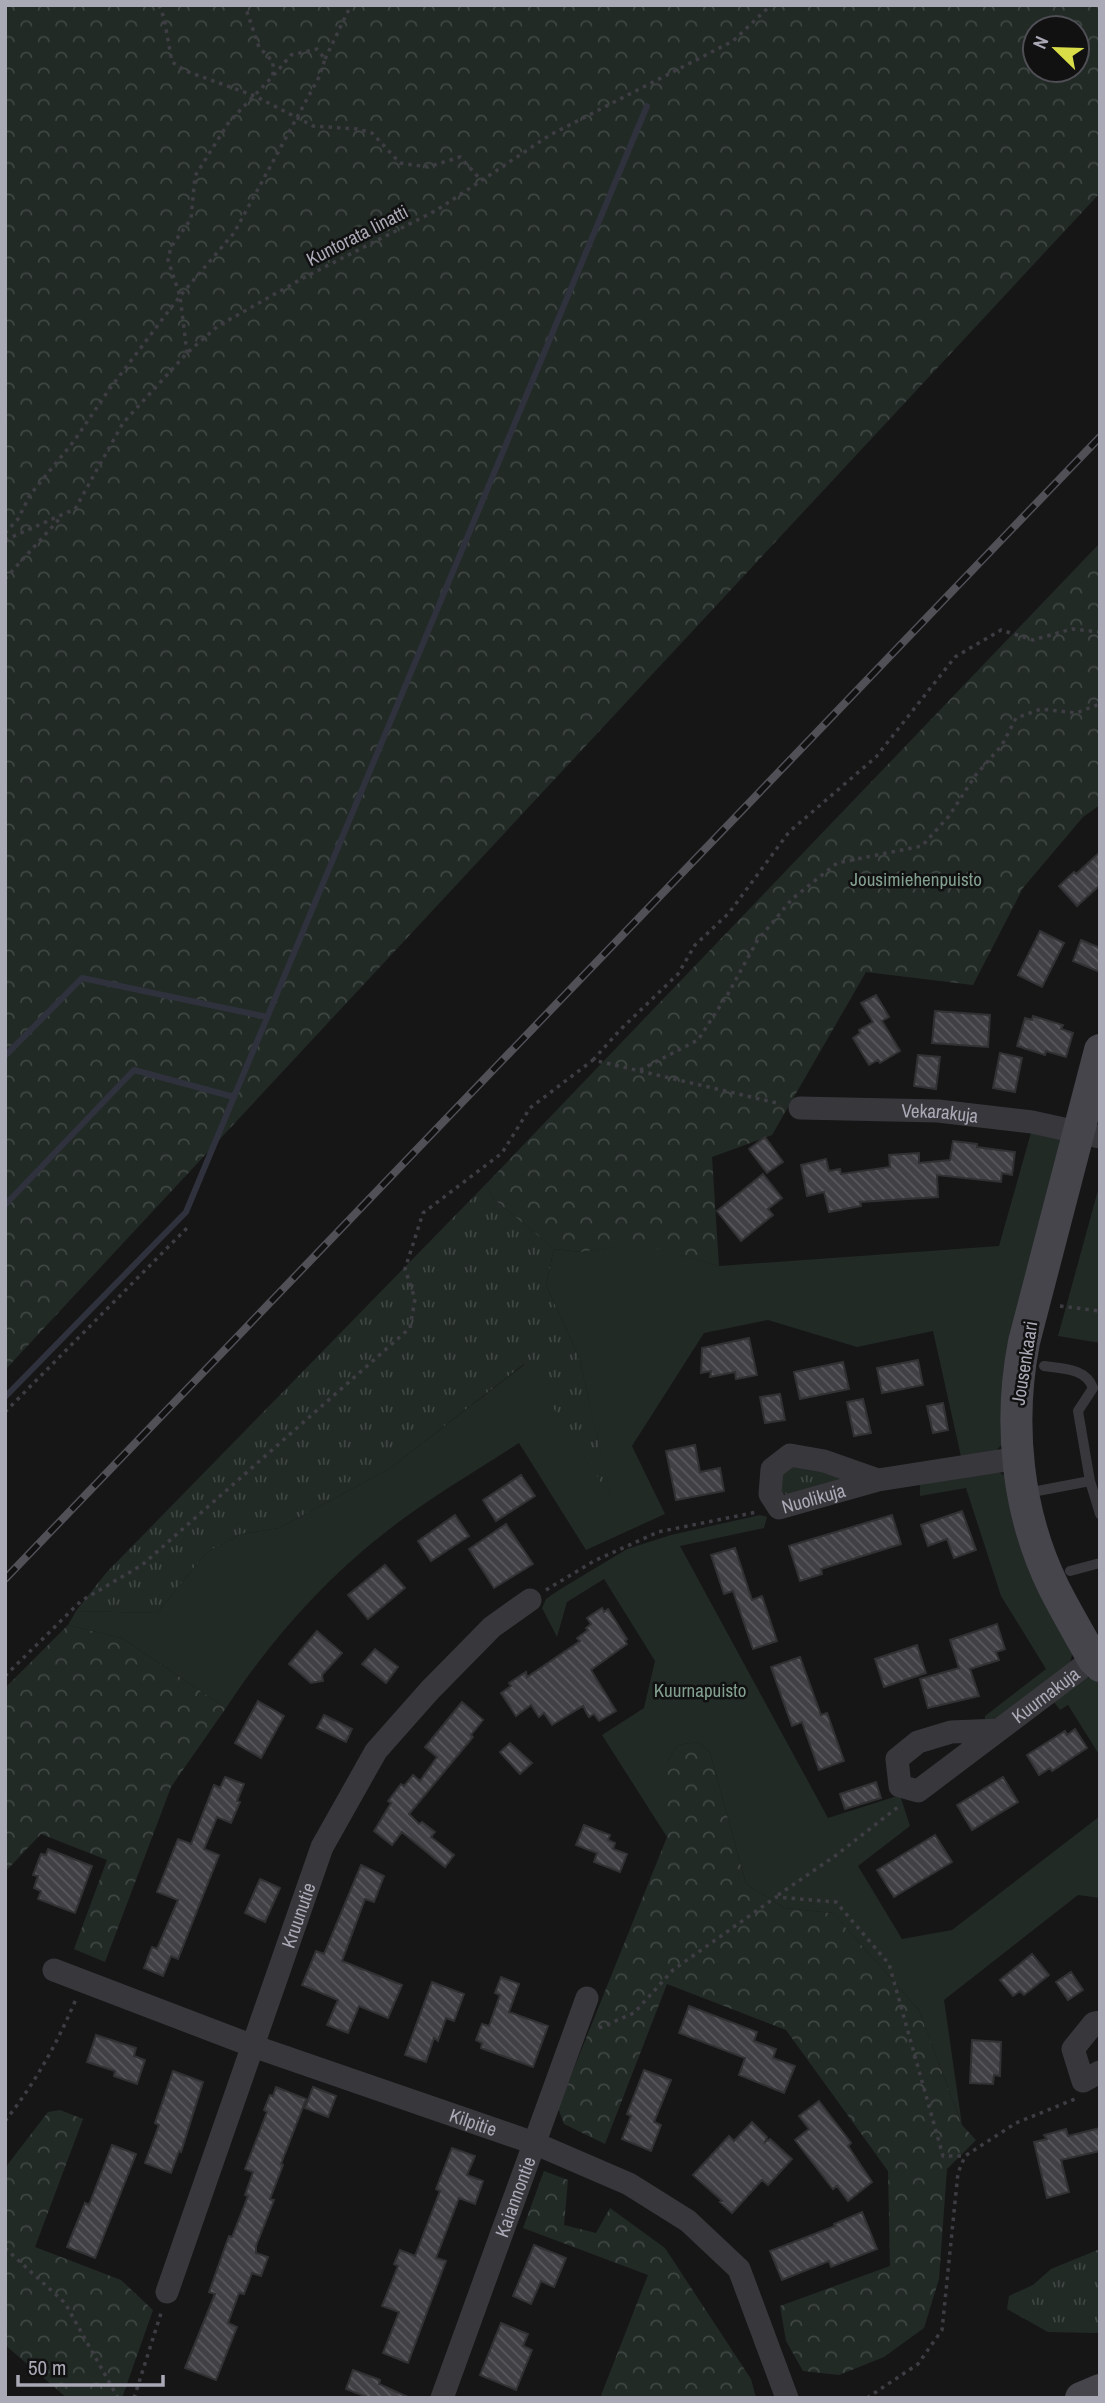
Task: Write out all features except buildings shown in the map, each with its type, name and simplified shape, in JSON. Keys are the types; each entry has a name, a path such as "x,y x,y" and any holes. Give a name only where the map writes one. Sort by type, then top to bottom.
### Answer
{"street":[{"name":"Jousenkaari","path":"1096,1662 1053,1587 1033,1534 1018,1458 1016,1432 1024,1342 1090,1134 1100,1050"},
{"name":"Vekarakuja","path":"800,1108 938,1111 1032,1122 1090,1134"},
{"name":"Nuolikuja","path":"878,1480 824,1461 790,1455 772,1469 770,1494 779,1508 878,1480 1018,1458"},
{"name":"Kruunutie","path":"167,2292 322,1847 376,1751 429,1690 492,1627 530,1600"},
{"name":"Kuurnakuja","path":"999,1730 951,1732 918,1742 897,1759 900,1786 918,1791 1096,1662"},
{"name":"Kilpitie","path":"54,1970 253,2046 534,2143 629,2184 688,2221 739,2269 787,2398"},
{"name":"Kaiannontie","path":"442,2398 587,1998"},
{"path":"1100,2022 1094,2023 1073,2049 1083,2081 1100,2072"},
{"path":"1081,2398 1100,2390"}],"lane":[{"path":"1044,1366 1082,1373 1096,1391 1078,1411 1090,1481 1100,1514"},
{"path":"1024,1494 1090,1481"},
{"path":"1070,1571 1100,1563"}],"path":[{"path":"159,5 172,62 186,71 254,96 313,126 357,129 372,133 400,163 428,167 460,157 481,180"},
{"path":"247,5 259,47 273,62 273,76"},
{"path":"5,533 18,519 30,495 74,441 180,296 234,233 319,77 324,59 351,5"},
{"name":"Kuntorata Iinatti","path":"5,540 75,509 123,423 187,353 218,326 305,277 437,210 550,135 733,41 771,5"},
{"path":"187,353 180,296 168,260 171,247 191,219 195,176 229,122 291,55 317,49 324,59"},
{"path":"5,579 64,514"},
{"path":"5,1676 80,1601 142,1565 410,1328 415,1298 405,1269 423,1213 502,1153 530,1108 593,1060 678,974 695,945 729,914 789,832 876,757 955,657 1001,629 1033,640 1072,629 1100,632"},
{"path":"639,1070 698,1040 728,995 757,940 792,899 837,863 922,846 949,816 975,776 1002,745 1016,718 1041,709 1076,713 1100,704"},
{"path":"593,1060 800,1108"},
{"path":"5,1412 188,1227"},
{"path":"1056,1305 1100,1311"},
{"path":"530,1600 594,1561 658,1532 779,1508"},
{"path":"572,2040 634,2013 673,1970 835,1856 918,1791"},
{"path":"776,1896 836,1902 889,1964 943,2156 965,2156 1016,2123 1087,2095"},
{"path":"5,2121 41,2072 58,2041 84,1981"},
{"path":"867,2398 918,2364 942,2330 958,2173 965,2156"},
{"path":"5,2248 65,2304 118,2398"},
{"path":"134,2398 167,2292"}],"green space":[{"path":"5,5 1100,5 1100,193 5,1370"},
{"name":"Jousimiehenpuisto","path":"1100,543 1100,805 1083,817 1023,888 973,985 866,972 772,1135 712,1157 719,1266 636,1244 581,1252 554,1249 495,1200 485,1185"},
{"path":"1032,1129 1059,1139 1062,1144 1004,1442 996,1451 962,1461 933,1331 857,1347 768,1320 704,1333 632,1446 665,1514 586,1550 519,1443 415,1510 338,1573 278,1638 226,1708 122,1638 68,1625 76,1611 157,1613 207,1552 241,1534 279,1528 389,1469 525,1364 611,1498 579,1357 546,1285 554,1249 581,1252 636,1243 719,1266 999,1246"},
{"path":"1100,1183 1100,1343 1058,1336"},
{"path":"485,1185 495,1200 554,1249 546,1285 579,1357 612,1500 524,1364 389,1469 279,1528 241,1534 207,1552 157,1613 76,1611 106,1573"},
{"path":"788,1461 858,1479 791,1496 778,1491 776,1472"},
{"path":"999,1472 1008,1478 1073,1651 1069,1668 1010,1714 990,1721 985,1719 985,1716 1046,1669 1001,1596 966,1488 920,1496 920,1484"},
{"name":"Kuurnapuisto","path":"760,1515 767,1517 764,1528 680,1546 828,1818 900,1795 910,1826 858,1866 902,1939 952,1930 1100,1816 1100,1898 1078,1895 944,2000 962,2125 919,2010 833,1913 784,1908 746,1884 710,1752 698,1742 677,1745 667,1762 667,1837 602,1735 644,1708 655,1661 604,1579 567,1602 557,1637 542,1608 546,1599 627,1549 671,1535"},
{"path":"68,1625 122,1638 226,1708 171,1787 105,1962 74,1949 107,1860 41,1834 5,1872 5,1688"},
{"path":"1082,1678 1094,1678 1100,1682 1100,1756 1068,1705 1060,1710 1054,1702"},
{"path":"698,1742 710,1752 746,1884 784,1908 833,1913 919,2010 962,2125 976,2140 947,2169 939,2279 924,2328 884,2357 839,2375 803,2371 786,2341 780,2306 890,2266 888,2171 786,2030 667,1984 605,2144 564,2124 558,2108 667,1837 667,1762 677,1745"},
{"path":"60,2110 83,2119 35,2247 121,2280 153,2310 122,2398 67,2398 5,2345 5,2168 48,2112"},
{"path":"544,2171 568,2180 564,2225 596,2233 610,2208 665,2248 751,2379 756,2398 600,2398 648,2275 523,2228"},
{"path":"1100,2249 1100,2333 1048,2332 1007,2309 1009,2296 1033,2285 1051,2269"}],"waterway":[{"path":"5,1397 186,1212 647,106"},
{"path":"5,1056 82,978 267,1017"},
{"path":"5,1205 134,1070 234,1097"}],"railway":[{"path":"5,1579 1100,437"}]}
